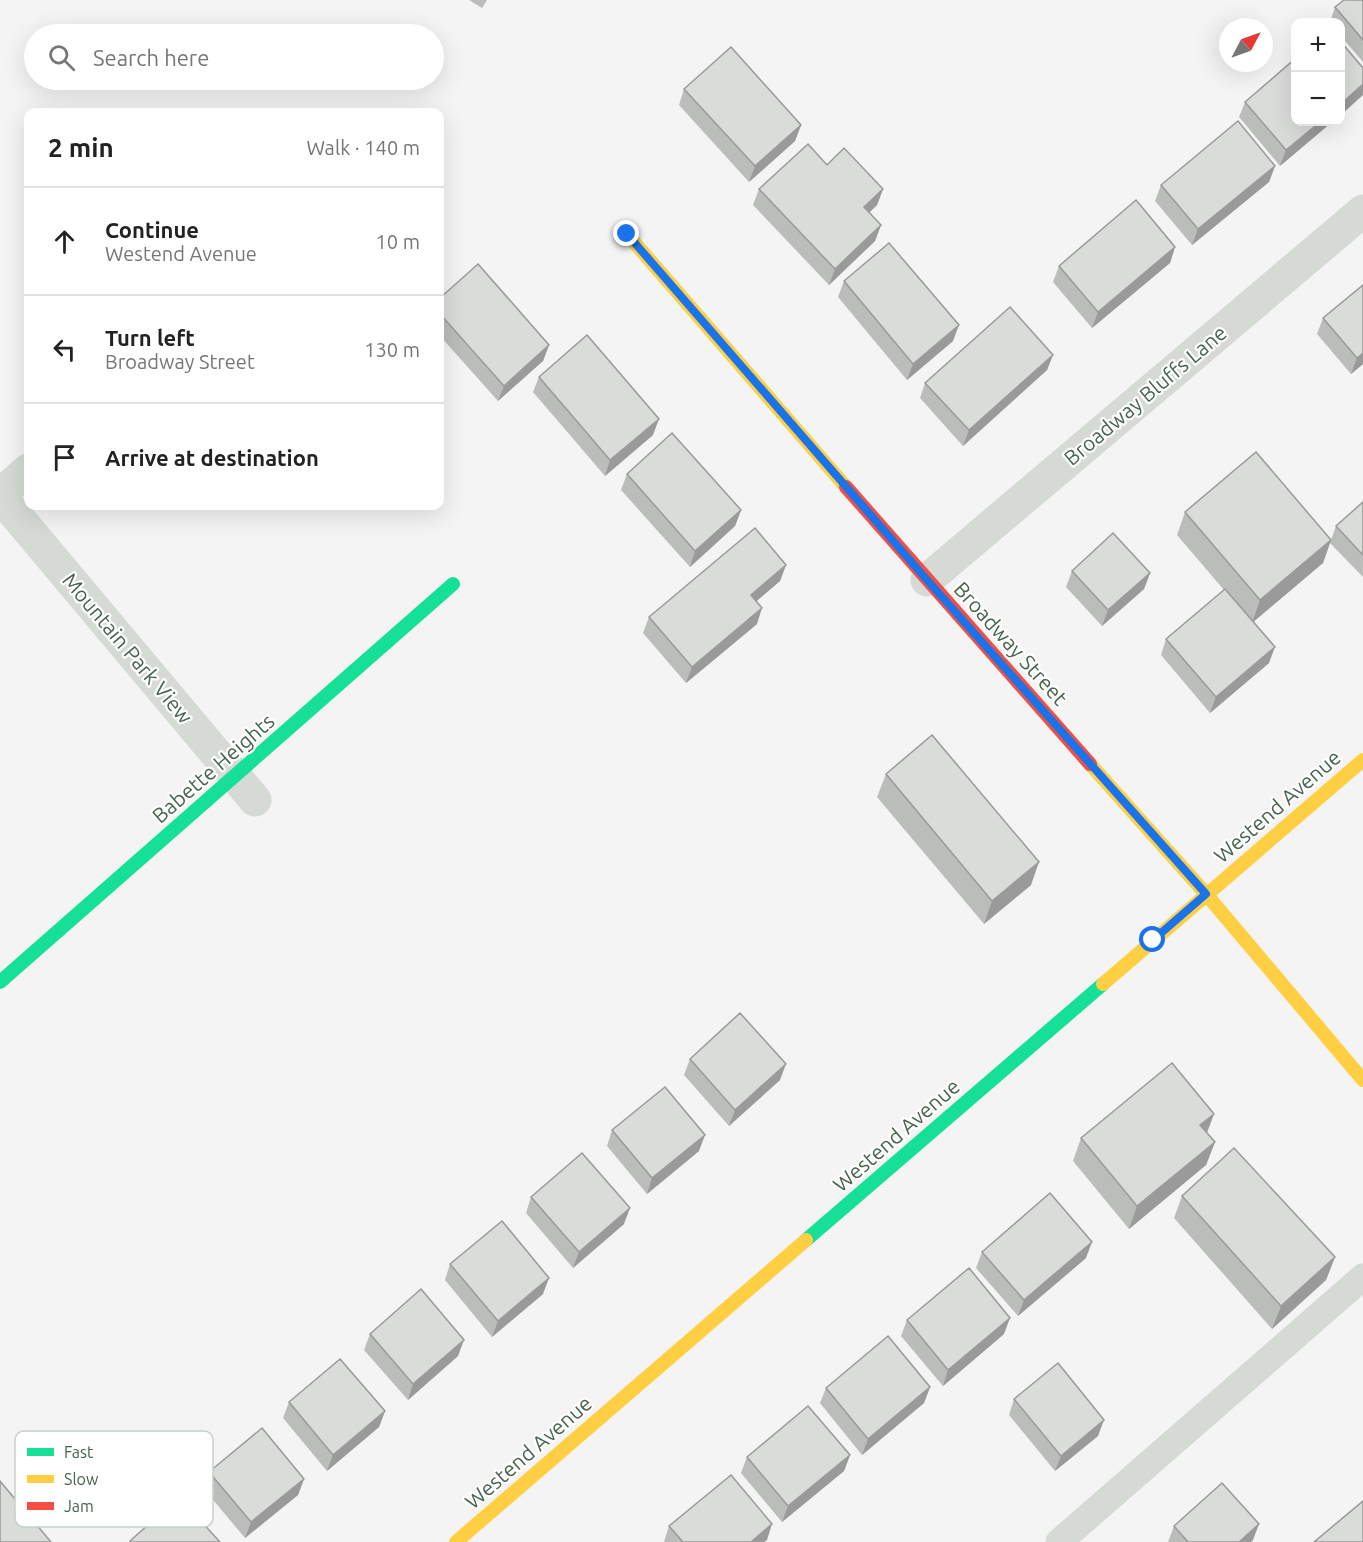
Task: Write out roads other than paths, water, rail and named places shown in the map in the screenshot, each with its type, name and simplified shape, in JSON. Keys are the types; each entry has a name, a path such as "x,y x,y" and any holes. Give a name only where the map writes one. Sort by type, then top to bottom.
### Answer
{"street":[{"name":"Broadway Bluffs Lane","path":"927,580 1363,211"},
{"name":"Broadway Street","path":"627,234 927,580 1206,894 1363,1080"},
{"path":"0,495 24,474"},
{"name":"Mountain Park View","path":"0,495 245,788"},
{"name":"Babette Heights","path":"0,982 245,788 453,584"},
{"name":"Westend Avenue","path":"456,1542 1363,760"}],"lane":[{"path":"1059,1542 1363,1277"}]}
